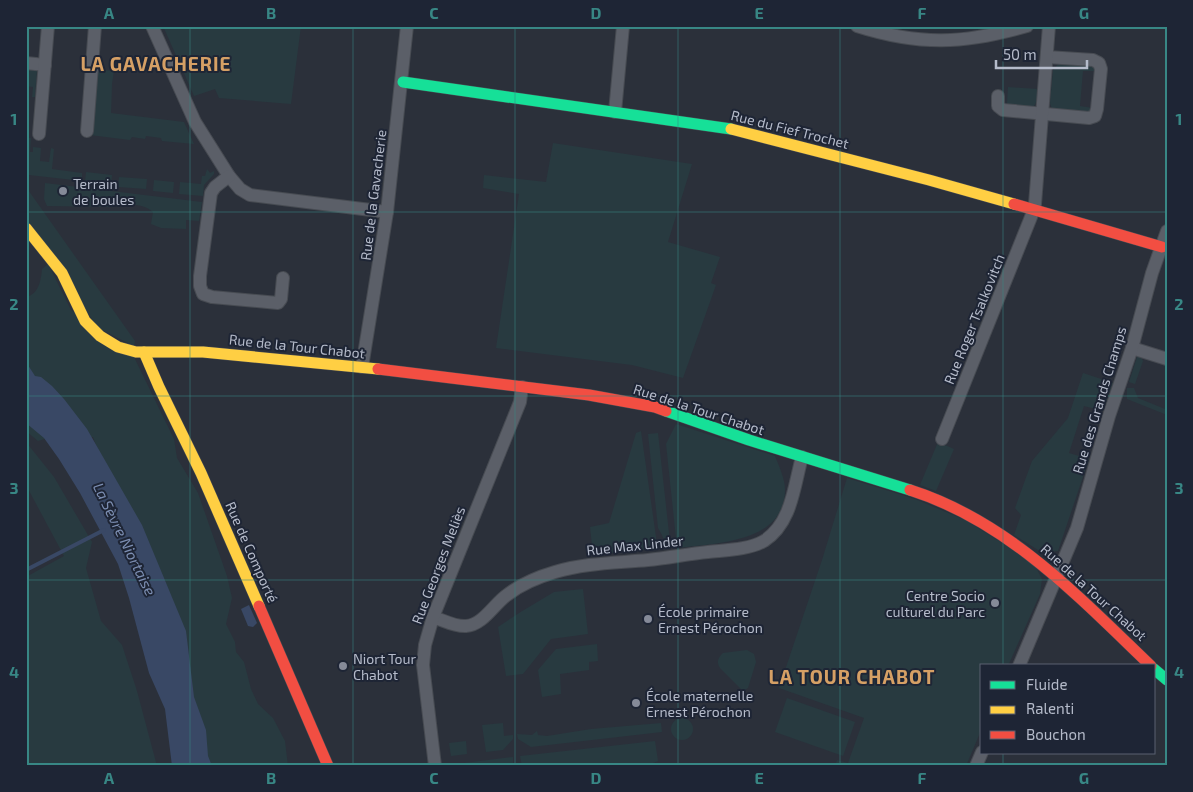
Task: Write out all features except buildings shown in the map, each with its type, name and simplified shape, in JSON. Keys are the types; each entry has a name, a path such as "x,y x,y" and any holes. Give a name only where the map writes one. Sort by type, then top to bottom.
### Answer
{"street":[{"path":"38,134 48,26"},
{"path":"87,131 94,26"},
{"path":"152,26 195,122 229,176 240,189 250,195 387,212"},
{"name":"Rue de la Gavacherie","path":"362,368 387,212 408,26"},
{"path":"615,112 622,26"},
{"path":"856,26 895,36 938,41 977,38 1027,26"},
{"name":"Rue Roger Tsalkovitch","path":"942,439 1035,204 1049,26"},
{"path":"998,96 998,106 1003,110 1088,118 1095,116 1098,109 1101,69 1099,63 1093,60 1047,57"},
{"path":"26,63 45,65"},
{"name":"Rue du Fief Trochet","path":"402,82 726,128 928,180 1162,247"},
{"path":"229,176 215,187 211,193 200,276 200,290 203,294 212,297 278,303 281,299 283,278"},
{"name":"Rue de la Tour Chabot","path":"26,228 62,273 79,311 91,329 118,347 144,352 204,352 362,368 599,396 655,407 802,457 922,494 983,522 1010,539 1056,576 1149,664"},
{"name":"Rue des Grands Champs","path":"1020,664 1077,528 1108,416 1132,348 1152,273 1167,232"},
{"path":"1132,348 1167,360"},
{"name":"Rue de Comporté","path":"144,352 159,387 202,473 267,623 279,656 288,671 328,766"},
{"name":"Rue Georges Meliès","path":"435,764 423,665 425,645 433,617 520,402 522,387"},
{"name":"Rue Max Linder","path":"433,617 455,625 472,625 515,589 540,577 573,568 713,552 757,544 772,536 784,519 789,508 802,457"},
{"path":"976,766 981,754"}],"shaded area":[{"path":"163,26 301,26 291,104 219,98 215,89 194,96"},
{"path":"1059,63 1093,65 1096,71 1083,71 1080,106 1093,108 1091,113 1052,109 1050,103 1053,70"},
{"path":"96,69 114,71 111,113 184,122 194,144 162,141 161,138 146,136 145,139 132,137 130,140 90,135"},
{"path":"26,70 37,70 35,97 32,97 33,87 26,86"},
{"path":"1008,87 1038,89 1034,106 1028,109 1011,108 1007,103"},
{"path":"29,138 31,138 30,152 33,152 33,147 41,148 40,161 49,162 51,148 54,149 52,169 82,173 82,181 29,175 26,172 26,146"},
{"path":"553,143 692,164 668,242 720,257 711,283 716,285 683,378 632,365 496,348 519,194 483,188 484,175 546,182"},
{"path":"207,169 210,173 214,171 214,174 204,185 203,196 179,194 180,182 201,184 202,176 205,176"},
{"path":"86,172 112,175 111,185 85,182"},
{"path":"119,177 147,179 146,189 118,187"},
{"path":"154,180 174,182 173,193 153,191"},
{"path":"45,183 202,202 199,221 186,220 186,229 161,228 151,224 153,212 139,205 128,204 112,207 47,206 44,199"},
{"path":"26,187 135,341 134,346 98,328 26,221"},
{"path":"48,264 71,310 134,357 174,439 177,458 198,493 227,576 232,598 226,624 235,642 236,652 244,662 251,689 258,704 273,718 285,741 288,766 183,766 103,464 93,437 81,438 58,435 38,441 26,431 26,297 37,290 42,269"},
{"path":"1137,357 1141,357 1143,361 1135,384 1129,382"},
{"path":"1083,373 1113,383 1103,411 1084,406 1069,453 1089,459 1058,551 1043,553 1014,535 1021,515 1015,508 1032,461 1068,418"},
{"path":"1127,388 1134,388 1138,398 1165,409 1167,404 1167,415 1127,399"},
{"path":"676,424 775,456 783,477 785,490 782,508 773,521 761,530 745,537 677,548 666,444"},
{"path":"641,431 657,544 652,549 593,555 590,527 609,523 636,433"},
{"path":"658,433 670,542 665,543 658,528 648,434"},
{"path":"26,442 54,477 92,542 86,568 101,621 122,645 137,691 157,766 26,766 26,577 64,556 26,485"},
{"path":"938,442 954,449 936,491 920,485"},
{"path":"847,478 915,499 965,520 1033,562 1042,579 1040,594 1009,664 980,664 980,733 966,766 835,766 837,760 848,763 864,718 779,688"},
{"path":"583,589 588,634 551,639 523,674 506,676 498,627 554,592"},
{"path":"597,644 598,661 589,662 589,670 560,674 561,694 542,697 538,670 556,649"},
{"path":"747,650 754,654 756,662 748,688 743,691 720,668 718,662 723,653"},
{"path":"787,698 855,722 843,756 775,732"},
{"path":"678,718 686,718 693,725 693,733 686,740 678,740 671,733 671,725"},
{"path":"503,723 504,736 513,735 513,739 503,750 486,752 482,725"},
{"path":"661,723 662,732 531,747 518,739 517,734 532,735 537,731 538,735 547,736 591,729"},
{"path":"466,741 467,754 451,756 449,743"},
{"path":"655,741 658,761 646,766 562,766 546,764 522,766 520,756"},
{"path":"513,757 513,766 456,766 456,764"}],"water":[{"name":"La Sèvre Niortaise","path":"26,362 35,376 41,377 64,399 87,429 142,525 186,631 194,697 206,730 208,756 212,766 172,766 165,709 149,673 118,564 80,493 59,459 44,438 26,423"},
{"path":"249,605 257,623 253,627 248,626 241,609"}],"waterway":[{"name":"La Sèvre Niortaise","path":"26,570 104,530"}],"traffic: fast":[{"path":"403,82 731,129"},
{"path":"666,411 749,440 910,490"},
{"path":"1156,671 1167,680"}],"traffic: slow":[{"path":"731,129 1014,204"},
{"path":"26,228 62,273 85,321 100,336 118,347 136,352 203,352 378,369"},
{"path":"144,352 201,473 259,606"}],"traffic: jam":[{"path":"1014,204 1162,247"},
{"path":"378,369 589,395 655,407 666,411"},
{"path":"910,490 946,504 979,521 1010,541 1069,588 1149,664"},
{"path":"259,606 328,766"}],"place":[{"name":"Terrain de boules","path":"63,191"},
{"name":"Centre Socio culturel du Parc","path":"995,603"},
{"name":"École primaire Ernest Pérochon","path":"648,619"},
{"name":"Niort Tour Chabot","path":"343,666"},
{"name":"École maternelle Ernest Pérochon","path":"636,703"}],"district":[{"name":"LA GAVACHERIE","path":"156,63"},
{"name":"LA TOUR CHABOT","path":"852,676"}]}
